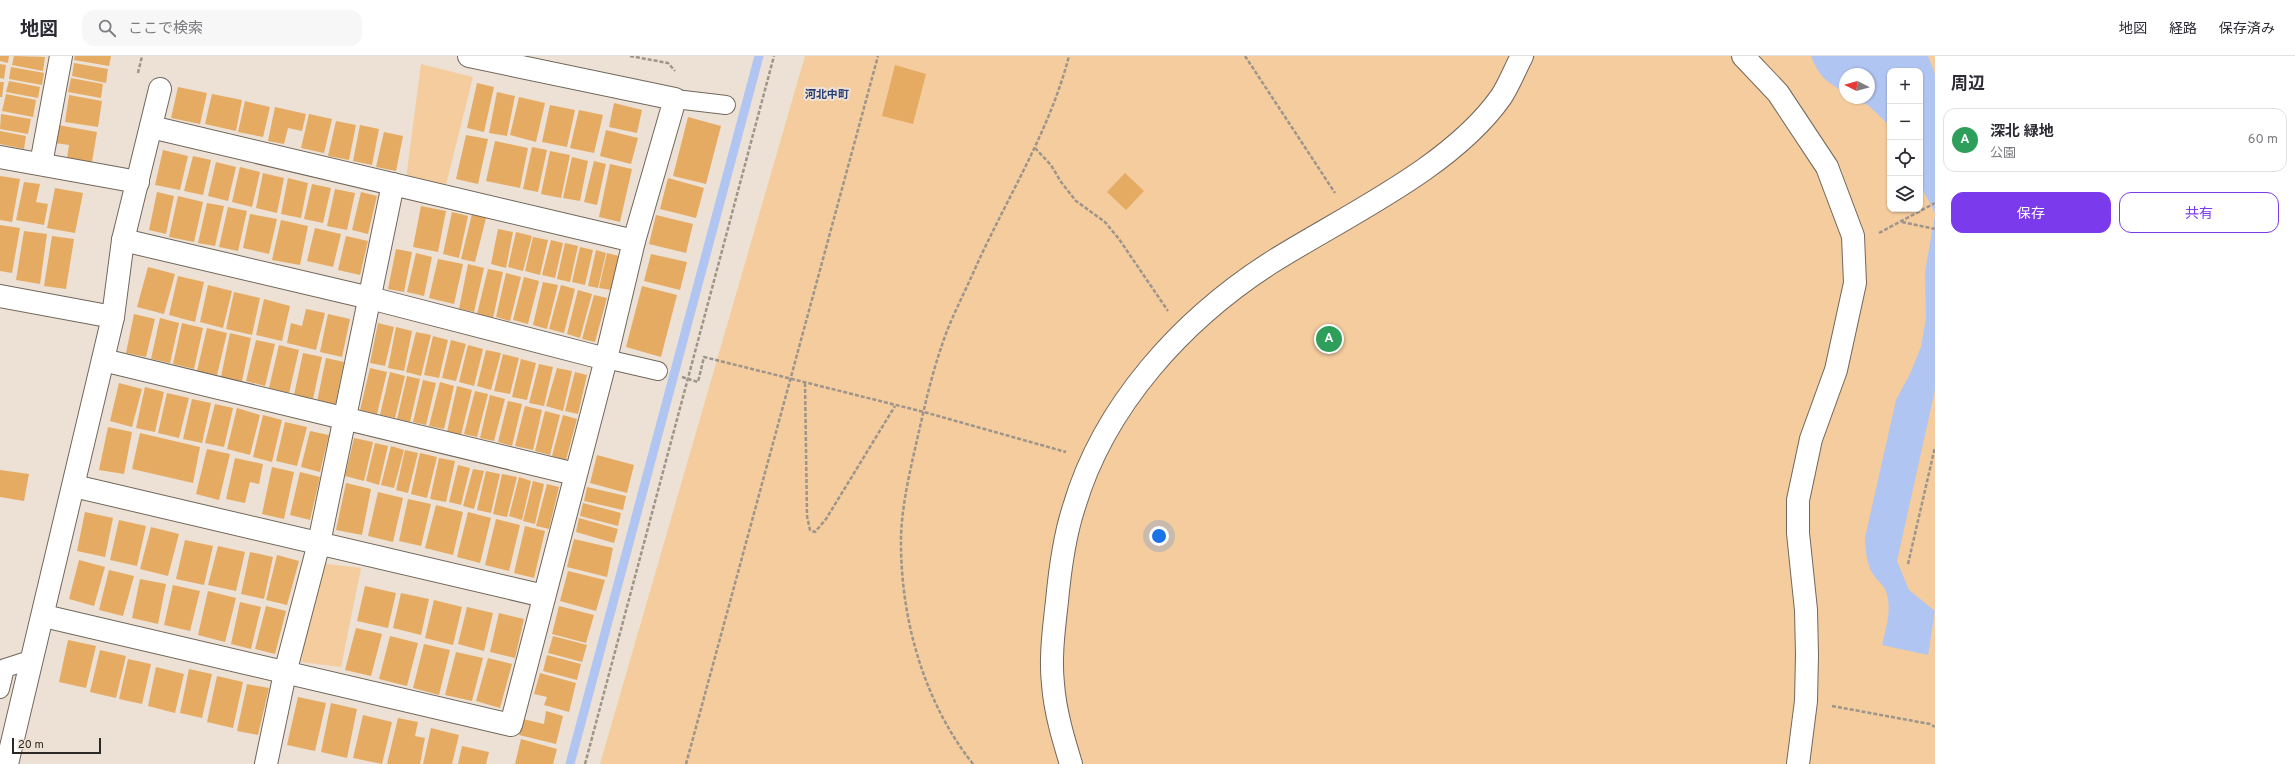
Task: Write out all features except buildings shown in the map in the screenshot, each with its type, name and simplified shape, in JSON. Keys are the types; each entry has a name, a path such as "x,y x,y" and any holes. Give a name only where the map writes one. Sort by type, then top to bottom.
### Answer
{"street":[{"path":"41,164 61,56"},
{"path":"44,616 511,725 606,359 634,241 675,99 469,56"},
{"path":"1071,764 1063,739 1052,682 1054,624 1061,562 1074,506 1092,460 1112,419 1148,370 1186,331 1221,299 1270,263 1433,164 1469,132 1501,96 1522,56"},
{"path":"1743,56 1778,93 1827,167 1853,236 1855,283 1836,370 1811,438 1798,500 1798,533 1806,610 1806,701 1798,764"},
{"path":"7,764 44,616 113,317 123,240 160,89"},
{"path":"151,127 634,241"},
{"path":"0,157 138,182"},
{"path":"266,764 285,673 319,543 393,184"},
{"path":"123,240 370,298 606,359"},
{"path":"0,296 113,317"},
{"path":"103,360 575,474"},
{"path":"74,486 544,596"}],"lane":[{"path":"675,99 726,105"},
{"path":"606,359 658,371"},
{"path":"0,689 5,668 33,659"}],"path":[{"path":"585,764 774,56"},
{"path":"686,764 878,56"},
{"path":"973,764 959,746 936,704 918,663 902,582 901,536 906,489 941,346 975,269 1035,148 1060,91 1069,56"},
{"path":"1245,56 1350,215"},
{"path":"1035,148 1051,165 1061,182 1076,201 1105,222 1119,239 1168,310 1186,331"},
{"path":"1853,236 1883,232 1935,203"},
{"path":"1901,222 1935,229"},
{"path":"688,379 698,382 704,357 895,406 924,412 1092,460"},
{"path":"805,383 807,516 810,530 815,532 826,519 895,406"},
{"path":"1908,564 1934,459 1935,447"},
{"path":"1806,701 1930,724 1935,727"}],"shaded area":[{"path":"805,56 1935,56 1935,764 600,764"},
{"path":"421,64 473,77 445,189 406,179"},
{"path":"320,563 361,568 341,667 301,662"}],"water":[{"path":"1811,56 1928,56 1935,74 1935,213 1923,190 1923,68 1887,68 1887,123 1866,104 1875,104 1875,68 1839,68 1839,88 1824,78 1817,69"},
{"path":"1935,215 1935,390 1897,561 1909,590 1935,611 1928,655 1882,645 1889,610 1887,596 1885,589 1870,568 1867,558 1865,538 1896,400 1910,374 1921,347 1926,318 1925,272"}],"waterway":[{"path":"570,764 759,56"}],"place":[{"name":"深北 緑地","path":"1329,339"}],"district":[{"name":"河北中町","path":"827,94"}]}
